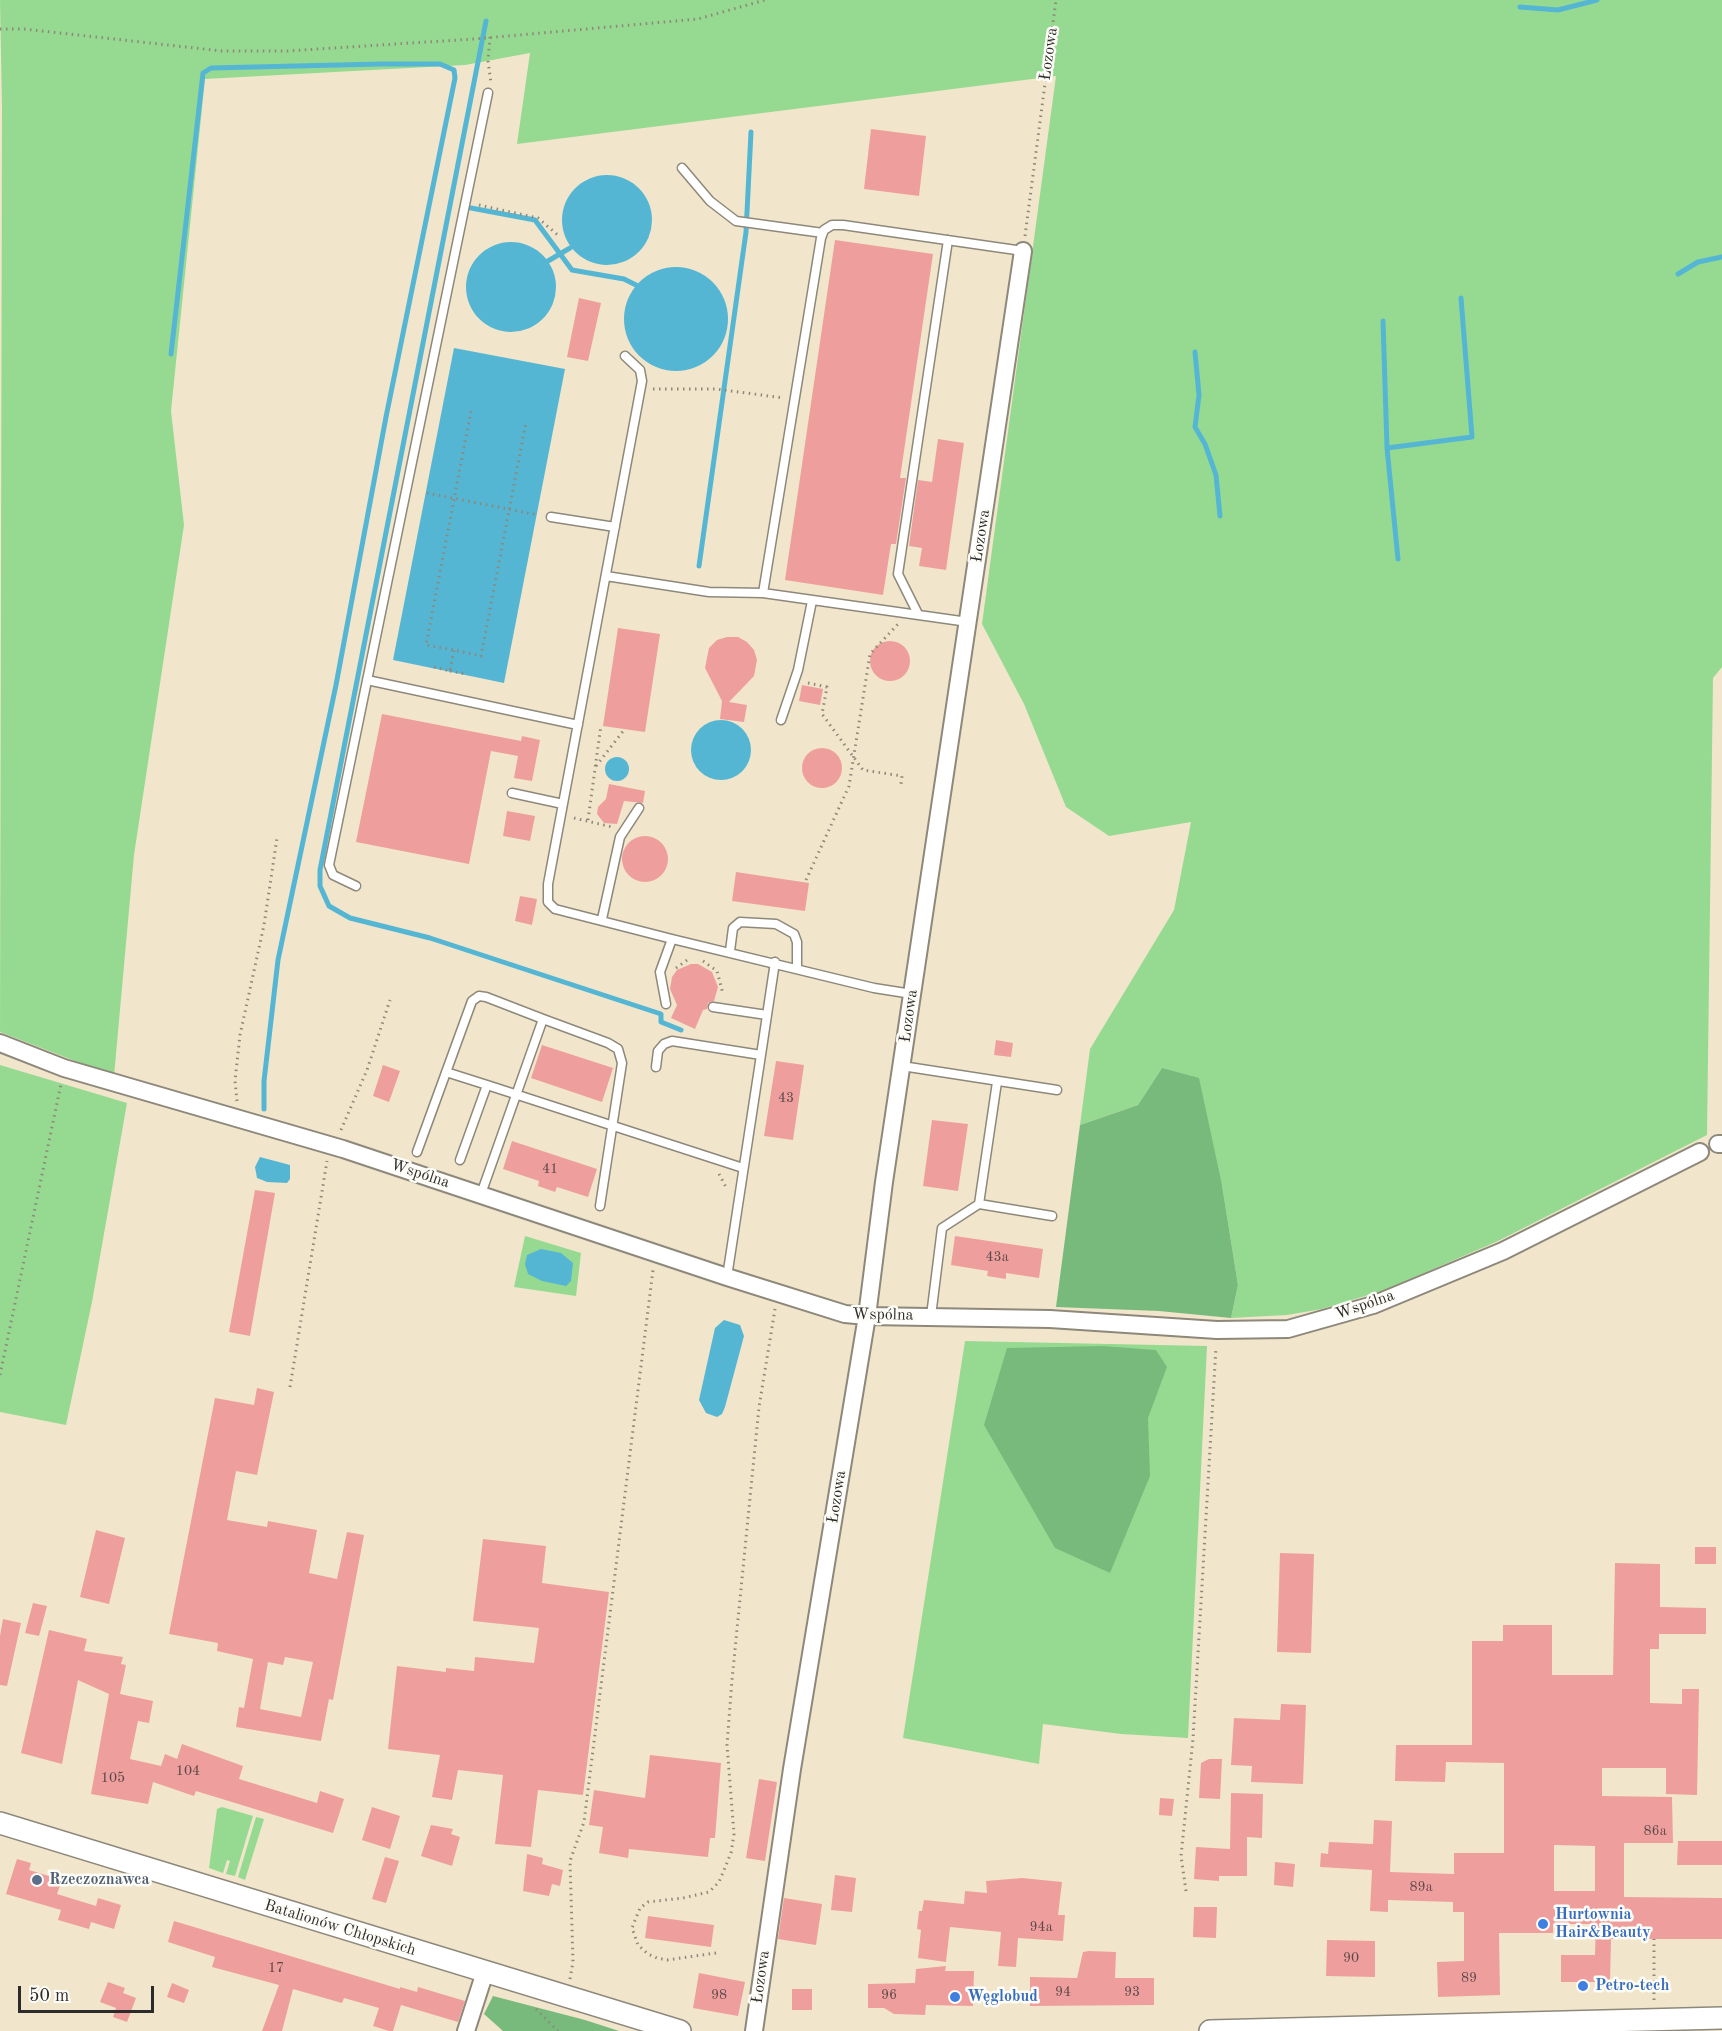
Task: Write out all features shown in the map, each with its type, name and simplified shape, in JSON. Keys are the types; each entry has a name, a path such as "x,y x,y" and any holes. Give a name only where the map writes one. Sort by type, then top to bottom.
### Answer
{"street":[{"name":"Łozowa","path":"754,2031 792,1769 867,1316 912,994 1023,251"},
{"name":"Wspólna","path":"0,1043 64,1068 334,1146 727,1277 845,1314 867,1316 1050,1319 1217,1330 1288,1329 1373,1305 1503,1251 1700,1152"},
{"name":"Batalionów Chłopskich","path":"0,1823 680,2031"},
{"path":"466,2031 485,1972"},
{"path":"1210,2031 1682,2025 1722,2018"}],"lane":[{"path":"356,886 333,875 329,865 488,93"},
{"path":"682,168 710,201 736,221 823,233"},
{"path":"763,593 823,233 832,225 843,225 1023,251"},
{"path":"915,614 898,574 948,240"},
{"path":"625,356 639,370 642,381 641,389 548,884 548,902 555,909 672,939 797,967 874,988 912,994"},
{"path":"551,518 615,527"},
{"path":"606,576 709,592 763,593 968,622"},
{"path":"781,720 794,679 812,601"},
{"path":"367,680 578,725"},
{"path":"512,793 563,804"},
{"path":"602,920 620,837 639,808"},
{"path":"730,951 733,928 740,921 776,924 794,934 797,942 797,967"},
{"path":"666,1004 660,972 672,939"},
{"path":"727,1277 775,962"},
{"path":"417,1152 472,1001 478,996 608,1043 618,1049 622,1063 600,1206"},
{"path":"713,1007 766,1015"},
{"path":"482,1194 543,1019"},
{"path":"656,1068 658,1051 664,1044 672,1041 761,1055"},
{"path":"902,1066 1057,1090"},
{"path":"446,1072 743,1168"},
{"path":"980,1204 997,1082"},
{"path":"460,1160 487,1085"},
{"path":"931,1316 942,1228 980,1204 1052,1216"}],"path":[{"path":"0,29 24,29 222,51 286,51 490,37 698,19 765,0"},
{"name":"Łozowa","path":"1023,251 1056,0"},
{"path":"490,37 488,61 492,77"},
{"path":"465,203 538,218 560,237"},
{"path":"641,389 716,389 794,399"},
{"path":"471,411 426,645 481,656 526,422"},
{"path":"427,494 534,514"},
{"path":"806,880 849,786 870,654 875,646 915,614"},
{"path":"450,671 454,650"},
{"path":"434,667 466,674"},
{"path":"794,679 827,687 822,714 853,757 863,770 902,776 901,784"},
{"path":"588,820 601,725"},
{"path":"595,767 624,730"},
{"path":"561,816 588,820 624,830"},
{"path":"244,1119 238,1107 235,1081 240,1035 264,925 277,838"},
{"path":"662,988 677,967 695,954 717,971 722,994 732,996"},
{"path":"290,1387 323,1177 367,1070 390,1000"},
{"path":"0,1375 64,1068"},
{"path":"713,1171 724,1181 728,1196"},
{"path":"566,1997 573,1962 570,1861 584,1822 657,1253"},
{"path":"716,1953 667,1960 657,1958 648,1954 638,1944 632,1928 640,1908 648,1902 709,1892 719,1882 731,1853 734,1834 727,1745 734,1649 768,1341 774,1311 782,1294"},
{"path":"1186,1891 1181,1856 1193,1739 1217,1330"},
{"path":"1654,1939 1654,2005"}],"green space":[{"path":"0,0 1722,0 1722,667 1713,678 1707,1135 1498,1241 1385,1290 1322,1309 1287,1315 1231,1318 1238,1285 1222,1185 1162,1068 1138,1105 1080,1125 1090,1049 1174,910 1191,822 1109,836 1066,807 1024,704 982,624 1056,76 517,144 530,53 465,65 205,79 171,411 184,525 134,855 114,1076 0,1032 2,107"},
{"path":"0,1065 127,1103 92,1302 66,1425 0,1412"},
{"path":"1162,1068 1199,1078 1222,1185 1238,1285 1231,1318 1159,1311 1056,1307 1080,1125 1138,1105"},
{"path":"525,1236 581,1253 576,1296 514,1287"},
{"path":"965,1341 1207,1346 1188,1738 1121,1734 1043,1724 1039,1764 903,1738"},
{"path":"1103,1346 1156,1350 1167,1367 1148,1418 1150,1476 1110,1573 1055,1548 984,1425 1007,1348"},
{"path":"222,1807 253,1816 235,1876 226,1874 230,1861 227,1860 223,1873 209,1868 217,1809"},
{"path":"256,1817 264,1819 245,1880 238,1877"},
{"path":"493,1996 619,2031 503,2031 484,2014"}],"water":[{"path":"598,175 616,175 632,182 645,195 652,211 652,229 645,245 632,258 616,265 598,265 582,258 569,245 562,229 562,211 569,195 582,182"},
{"path":"502,242 520,242 536,249 549,262 556,278 556,296 549,312 536,325 520,332 502,332 486,325 473,312 466,296 466,278 473,262 486,249"},
{"path":"676,267 696,271 713,282 724,299 728,319 724,339 713,356 696,367 676,371 656,367 639,356 628,339 624,319 628,299 639,282 656,271"},
{"path":"454,348 565,369 504,683 393,660"},
{"path":"715,720 727,720 738,725 746,733 751,750 749,762 738,775 727,780 715,780 704,775 696,767 691,756 691,744 696,733 704,725"},
{"path":"617,757 626,760 629,769 626,778 617,781 608,778 605,769 608,760"},
{"path":"260,1157 290,1165 290,1179 287,1183 267,1182 257,1178 255,1167"},
{"path":"541,1249 561,1253 573,1263 571,1281 566,1286 542,1281 528,1274 525,1264 527,1255"},
{"path":"724,1320 740,1325 744,1336 725,1407 722,1414 717,1417 706,1413 699,1400 715,1328"}],"building":[{"path":"871,129 926,136 919,196 864,189"},
{"path":"835,240 933,254 900,478 906,478 896,544 891,544 883,595 785,580"},
{"path":"579,298 601,303 588,361 567,357"},
{"path":"938,439 964,443 946,570 919,566 922,548 909,546 918,480 932,482"},
{"path":"618,628 660,634 645,732 603,726"},
{"path":"738,637 747,642 754,650 757,660 754,676 729,702 747,705 744,722 720,719 722,701 705,668 709,648 717,640"},
{"path":"890,641 904,647 910,661 904,675 890,681 876,675 870,661 876,647"},
{"path":"802,685 823,689 820,705 799,701"},
{"path":"382,714 521,741 522,736 540,740 532,781 514,778 518,756 491,751 469,864 356,842"},
{"path":"822,748 836,754 842,768 836,782 822,788 808,782 802,768 808,754"},
{"path":"609,784 645,791 643,803 624,801 617,824 604,823 597,814 598,807 606,799"},
{"path":"507,811 535,816 530,841 503,836"},
{"path":"645,836 661,843 668,859 661,875 645,882 629,875 622,859 629,843"},
{"path":"736,872 809,883 805,911 732,901"},
{"path":"520,896 537,899 532,925 515,921"},
{"path":"691,964 698,964 712,972 718,987 714,1001 708,1003 707,1009 703,1010 695,1029 671,1018 677,1005 670,989 672,977 677,970"},
{"path":"996,1040 1013,1043 1011,1057 994,1055"},
{"path":"542,1045 613,1068 602,1102 531,1078"},
{"path":"776,1061 804,1065 793,1140 764,1136"},
{"path":"383,1065 400,1071 389,1102 373,1096"},
{"path":"932,1120 968,1124 958,1191 923,1186"},
{"path":"512,1141 597,1169 588,1197 557,1187 555,1192 538,1186 539,1181 503,1169"},
{"path":"255,1190 275,1193 250,1336 229,1332"},
{"path":"955,1236 1043,1249 1039,1278 1006,1273 1006,1279 987,1276 988,1271 951,1265"},
{"path":"257,1388 274,1392 257,1475 236,1471 227,1520 267,1527 268,1521 317,1530 309,1573 337,1579 347,1532 364,1535 333,1700 329,1699 321,1741 236,1727 239,1707 244,1708 253,1659 217,1651 218,1643 169,1634 215,1398 254,1405","holes":["285,1657 313,1662 301,1717 260,1709 268,1662 283,1665"]},
{"path":"96,1530 125,1538 109,1604 80,1597"},
{"path":"483,1539 546,1546 542,1583 609,1592 583,1795 538,1790 531,1847 495,1844 503,1775 458,1770 452,1800 432,1797 440,1755 388,1749 397,1666 446,1672 446,1668 474,1671 475,1657 534,1663 539,1628 473,1621"},
{"path":"1695,1547 1716,1547 1716,1564 1695,1564"},
{"path":"1280,1553 1314,1554 1311,1653 1277,1652"},
{"path":"1615,1563 1660,1564 1660,1607 1706,1608 1706,1634 1659,1634 1659,1649 1650,1649 1650,1703 1682,1704 1682,1689 1699,1689 1697,1795 1666,1794 1666,1768 1602,1768 1602,1796 1672,1797 1673,1843 1624,1843 1624,1897 1722,1898 1722,1939 1611,1939 1610,1982 1561,1982 1561,1955 1595,1955 1596,1924 1553,1924 1553,1933 1499,1933 1500,1995 1438,1997 1437,1962 1464,1961 1464,1912 1453,1912 1453,1902 1388,1900 1388,1912 1370,1911 1372,1870 1320,1867 1321,1853 1328,1854 1329,1842 1373,1844 1374,1820 1392,1821 1390,1872 1454,1874 1454,1853 1504,1853 1504,1763 1446,1762 1445,1782 1395,1781 1396,1745 1472,1745 1472,1641 1503,1641 1503,1625 1552,1625 1552,1675 1613,1675","holes":["1554,1845 1595,1846 1595,1891 1554,1891"]},
{"path":"33,1603 47,1606 39,1636 25,1633"},
{"path":"3,1619 21,1623 7,1686 0,1685 0,1636"},
{"path":"49,1630 87,1639 84,1651 123,1657 121,1664 126,1665 120,1694 153,1701 149,1723 138,1721 130,1759 161,1766 165,1754 177,1759 182,1744 243,1766 239,1779 317,1803 320,1791 344,1799 333,1833 196,1791 194,1796 153,1782 148,1804 91,1794 109,1694 78,1680 62,1764 21,1753"},
{"path":"1281,1704 1306,1705 1303,1784 1251,1782 1252,1766 1231,1765 1234,1718 1280,1720"},
{"path":"650,1755 721,1763 715,1838 710,1838 708,1857 629,1849 628,1858 599,1853 603,1827 589,1825 594,1790 645,1798"},
{"path":"1209,1759 1222,1759 1220,1799 1199,1798 1201,1763"},
{"path":"759,1779 777,1782 765,1861 746,1858"},
{"path":"1231,1793 1263,1794 1262,1838 1247,1837 1247,1876 1219,1876 1219,1881 1194,1879 1196,1847 1230,1849"},
{"path":"1160,1798 1174,1799 1172,1816 1159,1815"},
{"path":"372,1807 400,1816 390,1849 362,1840"},
{"path":"431,1825 453,1829 451,1834 460,1837 452,1866 421,1856"},
{"path":"1678,1841 1722,1841 1722,1865 1677,1865"},
{"path":"527,1854 543,1858 542,1864 563,1870 560,1886 552,1884 549,1896 523,1891"},
{"path":"385,1857 399,1861 386,1903 372,1899"},
{"path":"17,1859 31,1863 29,1870 62,1880 57,1894 96,1906 98,1898 121,1905 114,1929 91,1922 89,1929 58,1920 61,1910 6,1894"},
{"path":"1275,1862 1295,1864 1293,1887 1274,1885"},
{"path":"835,1875 856,1878 852,1912 831,1910"},
{"path":"1022,1878 1062,1882 1058,1915 1065,1915 1063,1941 1018,1938 1016,1967 998,1966 1001,1932 950,1927 946,1962 918,1958 921,1930 917,1929 919,1911 922,1911 924,1900 964,1904 965,1891 987,1893 986,1881"},
{"path":"784,1898 822,1904 816,1945 778,1939"},
{"path":"1194,1907 1217,1907 1216,1938 1193,1937"},
{"path":"648,1916 714,1925 711,1947 645,1938"},
{"path":"174,1921 400,1989 400,1987 417,1992 418,1987 465,2001 458,2022 401,2005 393,2031 389,2031 373,2026 379,2008 344,1998 342,2003 293,1989 282,2031 262,2031 279,1985 212,1967 215,1957 168,1942"},
{"path":"1327,1940 1375,1941 1375,1977 1326,1976"},
{"path":"1083,1952 1116,1952 1115,1978 1154,1978 1154,2005 1030,2006 1030,1977 1077,1978"},
{"path":"946,1966 945,1971 974,1971 973,2006 926,2005 925,2015 894,2014 884,2008 868,2008 868,1984 915,1983 916,1969"},
{"path":"699,1973 745,1982 738,2016 693,2008"},
{"path":"108,1982 125,1988 123,1993 136,1998 127,2022 113,2017 116,2008 100,2002"},
{"path":"172,1983 189,1990 184,2003 167,1997"},
{"path":"792,1989 812,1989 812,2010 792,2010"}],"waterway":[{"path":"1520,7 1558,10 1597,0"},
{"path":"486,21 320,870 320,886 329,906 350,918 430,938 661,1014 661,1022 681,1030"},
{"path":"171,354 203,73 211,68 381,64 440,64 454,70 455,78 386,417 336,685 278,960 264,1081 264,1109"},
{"path":"699,566 746,232 751,132"},
{"path":"471,208 535,220 572,270 624,279 636,285"},
{"path":"548,261 570,248"},
{"path":"1678,274 1698,262 1722,257"},
{"path":"1398,559 1387,448 1472,437 1461,298"},
{"path":"1383,321 1387,448"},
{"path":"1195,352 1199,395 1195,427 1205,444 1216,475 1220,516"}],"place":[{"name":"Rzeczoznawca","path":"37,1880"},
{"name":"Hurtownia Hair&Beauty","path":"1543,1924"},
{"name":"Petro-tech","path":"1583,1986"},
{"name":"Węglobud","path":"955,1997"}]}
